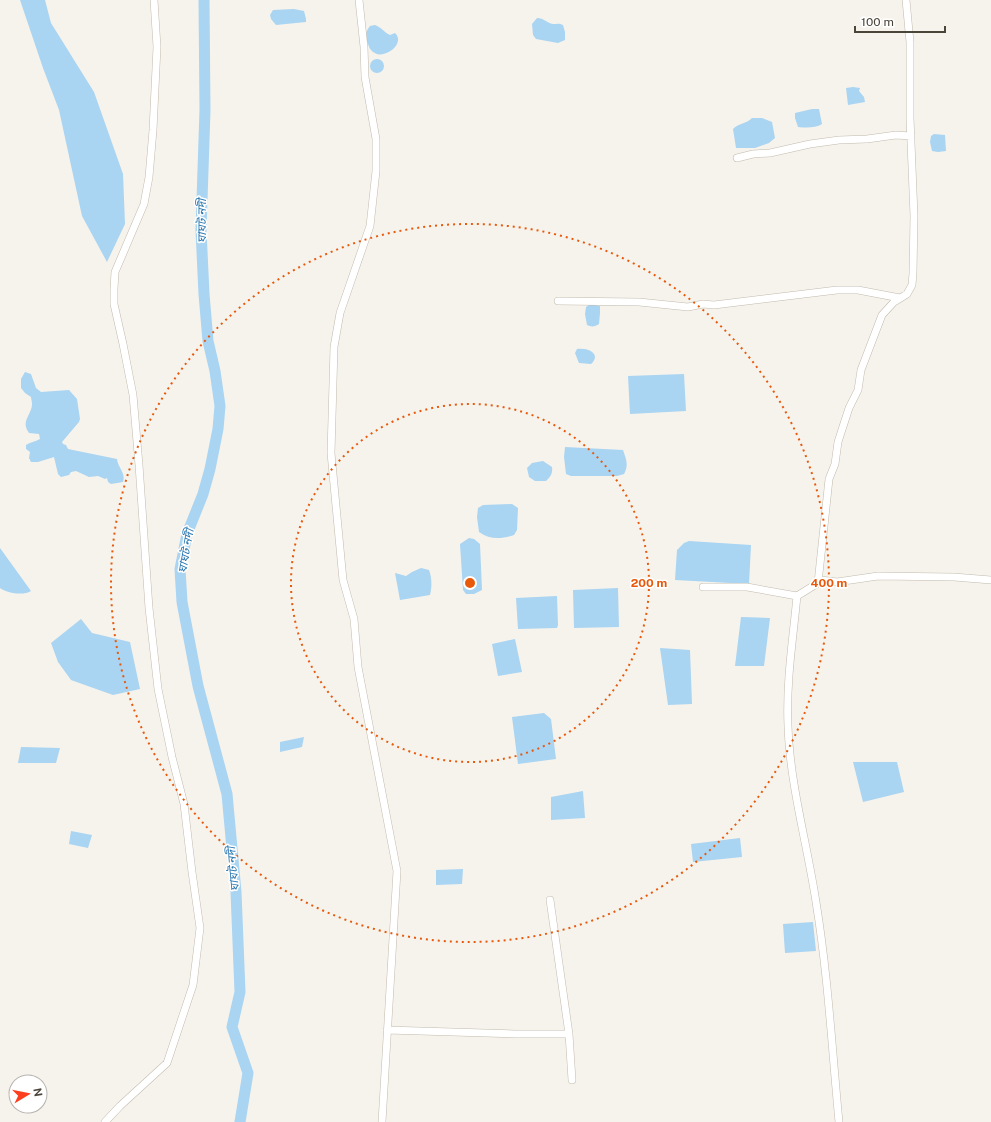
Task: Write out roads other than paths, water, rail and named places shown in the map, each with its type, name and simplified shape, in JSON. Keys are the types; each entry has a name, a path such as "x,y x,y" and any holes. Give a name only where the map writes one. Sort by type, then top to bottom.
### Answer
{"street":[{"path":"105,1122 120,1106 167,1063 193,985 200,928 184,804 172,757 158,690 149,608 133,395 114,304 115,272 144,204 149,177 157,47 154,0"},
{"path":"358,0 364,47 365,77 376,139 376,171 370,226 338,320 334,347 331,453 343,580 354,619 358,667 397,871 382,1122"},
{"path":"818,583 829,479 835,464 838,442 849,408 858,390 861,370 882,315 900,298 907,294 912,286 914,273 914,216 910,118 910,42 906,0"},
{"path":"737,158 839,140 866,139 896,135 911,136"},
{"path":"558,301 639,302 688,307 703,304 714,305 837,290 858,290 900,298"},
{"path":"703,587 747,587 797,596 821,580 837,582 878,576 954,577 991,580"},
{"path":"797,596 788,681 790,762 816,902 827,988 838,1122"},
{"path":"550,900 569,1034 572,1080"},
{"path":"387,1030 569,1034"}],"water":[{"path":"20,0 45,0 51,23 94,92 123,174 125,224 107,262 82,216 59,110"},
{"path":"294,9 304,11 306,22 276,25 271,19 270,15 273,10"},
{"path":"537,18 553,24 563,25 565,40 558,43 536,39 533,35 532,24"},
{"path":"375,25 390,35 395,33 398,37 398,42 395,47 386,53 375,53 369,47 366,39 366,32 370,26"},
{"path":"374,59 380,59 384,63 384,69 380,73 374,73 370,69 370,63"},
{"path":"846,88 860,88 859,91 864,97 865,102 848,105"},
{"path":"819,109 822,124 804,128 798,127 795,113"},
{"path":"752,118 762,118 772,122 775,138 769,143 755,148 736,148 733,129"},
{"path":"934,134 945,135 946,151 932,151 930,142 931,136"},
{"path":"589,305 600,306 599,324 594,326 587,325 585,314 586,307"},
{"path":"577,349 589,350 594,354 595,357 591,364 579,363 575,353"},
{"path":"25,372 31,374 36,388 41,392 69,390 77,399 80,419 62,442 63,444 66,445 68,449 117,459 123,473 123,482 111,484 108,482 107,478 105,479 98,476 89,477 76,471 61,477 58,474 54,457 38,462 31,462 29,458 30,452 26,449 26,445 40,439 39,434 29,433 26,425 32,404 31,397 21,388 21,379"},
{"path":"684,374 686,411 630,414 628,376"},
{"path":"565,447 623,450 626,462 626,471 624,474 617,476 571,476 566,474 564,457"},
{"path":"543,461 552,467 552,473 546,481 535,481 529,477 527,468 532,463"},
{"path":"512,504 518,508 517,530 514,535 492,538 479,532 477,517 478,508 483,505"},
{"path":"469,538 474,539 480,544 482,590 474,594 466,594 463,590 460,544"},
{"path":"689,541 751,545 749,584 675,580 677,550 684,543"},
{"path":"0,548 31,591 28,593 15,593 0,588"},
{"path":"421,568 429,570 431,576 430,595 400,600 395,573 406,576"},
{"path":"618,588 619,627 574,628 573,590"},
{"path":"557,596 557,628 518,629 516,598"},
{"path":"741,617 770,618 764,666 735,666"},
{"path":"81,619 92,633 130,642 140,689 113,695 71,680 58,662 51,643"},
{"path":"515,639 522,672 498,676 492,644"},
{"path":"660,648 690,650 692,704 668,705"},
{"path":"544,713 551,719 556,759 518,764 512,717"},
{"path":"304,737 302,747 280,752 280,742"},
{"path":"21,747 60,748 56,763 18,763"},
{"path":"853,762 897,762 904,792 863,802"},
{"path":"583,791 585,818 551,820 551,797"},
{"path":"71,831 92,835 88,848 69,844"},
{"path":"740,838 742,857 693,862 691,844"},
{"path":"463,869 462,884 436,885 436,870"},
{"path":"813,922 816,951 785,953 783,924"}],"waterway":[{"name":"ঘাঘট নদী","path":"204,0 205,110 201,230 208,341 215,371 220,406 218,429 210,469 203,494 187,534 180,569 182,602 198,686 227,794 236,892 240,992 232,1027 248,1073 240,1122"}]}
